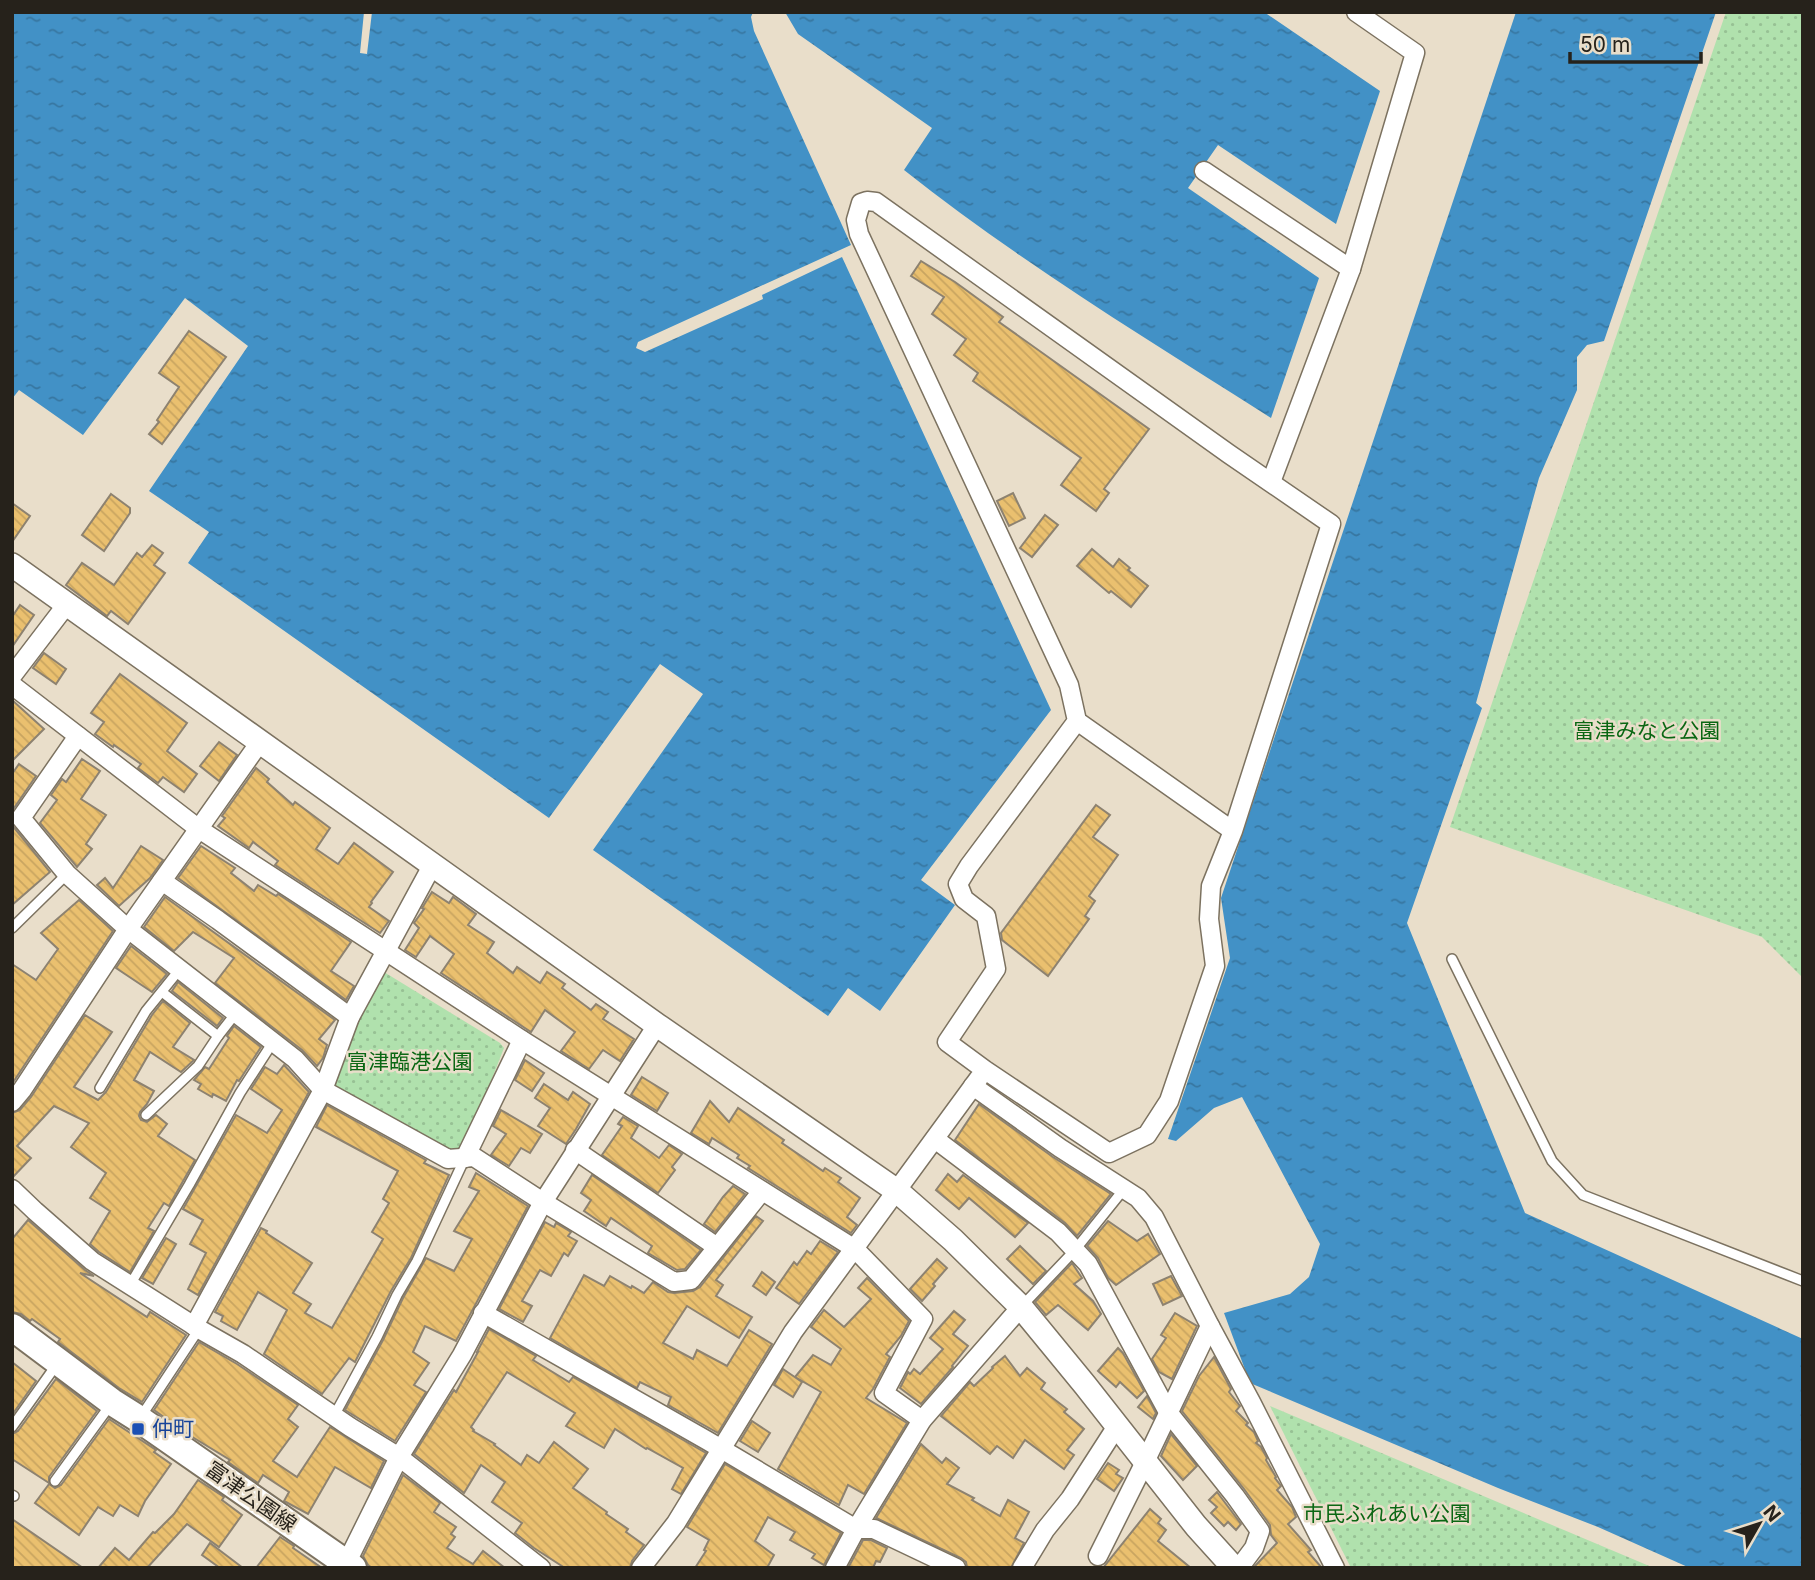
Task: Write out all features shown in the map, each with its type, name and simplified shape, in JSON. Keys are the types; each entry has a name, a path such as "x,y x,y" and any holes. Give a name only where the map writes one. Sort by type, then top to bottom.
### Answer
{"main road":[{"name":"富津公園線","path":"12,1327 111,1402 348,1566"}],"street":[{"path":"1271,482 1351,269 1415,53 1356,12"},
{"path":"1204,172 1351,269"},
{"path":"1077,721 958,884 964,899 986,916 996,969 947,1042 1109,1153 1147,1135 1169,1101 1215,965 1209,919 1211,886 1233,831 1331,524 1228,454 876,202 861,203 856,220 865,248 1069,685 1077,721 1233,831"},
{"path":"12,565 657,1025 897,1191 953,1240 1021,1307 1196,1525 1237,1568 1254,1548 1260,1531 1236,1496 1168,1412 1088,1264 1058,1232 935,1139"},
{"path":"12,676 67,604"},
{"path":"12,685 199,829 522,1041 855,1249 923,1319 884,1392 922,1420"},
{"path":"78,736 21,818 67,874 128,929 295,1059 323,1090 448,1159 474,1157 674,1282 691,1280 762,1191"},
{"path":"12,1102 128,929 260,743"},
{"path":"196,1327 323,1090 350,1017 433,864"},
{"path":"162,881 350,1017"},
{"path":"348,1566 399,1457 462,1354 543,1202 657,1025"},
{"path":"465,1158 522,1041"},
{"path":"641,1568 676,1523 793,1332 985,1070"},
{"path":"973,1086 1060,1148 1138,1198 1154,1217 1335,1568"},
{"path":"575,1150 717,1247"},
{"path":"12,1189 92,1261 243,1354 399,1457 541,1568"},
{"path":"835,1568 922,1420 1021,1307"},
{"path":"483,1313 722,1448 856,1529 874,1529 956,1568"},
{"path":"1098,1556 1210,1326"},
{"path":"1021,1568 1117,1426"}],"lane":[{"path":"12,928 67,874"},
{"path":"1452,959 1552,1161 1583,1195 1803,1281"},
{"path":"100,1088 146,1012 180,969"},
{"path":"162,992 218,1036"},
{"path":"146,1115 198,1066 236,1013"},
{"path":"130,1285 190,1185 240,1093 273,1042"},
{"path":"334,1416 416,1261 465,1158"},
{"path":"1021,1307 1075,1250 1124,1189"},
{"path":"139,1419 196,1327"},
{"path":"12,1427 58,1362"},
{"path":"55,1481 111,1402"}],"green space":[{"name":"富津みなと公園","path":"1726,12 1803,12 1803,978 1762,937 1450,827"},
{"name":"富津臨港公園","path":"384,972 504,1048 464,1150 450,1155 332,1090 331,1083 377,973"},
{"name":"市民ふれあい公園","path":"1270,1406 1654,1568 1351,1568"}],"water":[{"path":"12,12 364,12 360,53 367,54 372,12 753,12 751,17 754,31 851,245 638,342 636,348 645,352 763,299 762,295 842,257 1051,710 921,880 955,905 880,1011 848,988 828,1016 593,850 703,694 660,664 549,818 188,563 209,532 149,491 248,346 185,298 83,435 19,390 12,399"},
{"path":"785,12 1264,12 1380,91 1336,224 1218,145 1188,188 1319,278 1271,418 1038,268 904,170 932,128 798,34"},
{"path":"1516,12 1716,12 1604,341 1587,345 1577,357 1577,390 1539,478 1476,703 1482,708 1407,923 1525,1213 1803,1339 1803,1568 1690,1568 1598,1527 1498,1488 1250,1383 1224,1313 1290,1294 1309,1277 1320,1244 1242,1097 1214,1108 1176,1141 1168,1139 1230,958 1221,898"}],"building":[{"path":"921,261 1003,317 999,322 1149,429 1104,489 1109,493 1096,511 1061,485 1081,458 973,381 978,373 954,355 966,339 932,314 944,297 911,276"},
{"path":"189,331 226,357 162,444 149,434 179,387 159,373"},
{"path":"1013,493 1025,518 1009,526 997,501"},
{"path":"111,494 130,508 130,513 104,551 82,535"},
{"path":"12,503 30,516 12,542"},
{"path":"1045,515 1058,525 1032,557 1020,548"},
{"path":"152,545 163,553 154,565 165,573 128,624 111,611 107,616 66,585 82,563 114,585 137,553 142,557"},
{"path":"1092,549 1113,567 1119,559 1148,586 1131,607 1111,591 1109,593 1077,566"},
{"path":"20,605 34,615 12,647 12,617"},
{"path":"44,653 66,669 56,684 33,668"},
{"path":"120,674 187,723 167,751 197,774 184,792 163,777 158,783 138,768 141,764 95,734 104,722 91,713"},
{"path":"12,700 44,729 12,761"},
{"path":"219,742 237,755 219,781 200,766"},
{"path":"82,759 100,771 81,799 106,815 86,844 92,849 77,867 40,823 57,800 51,795 62,779 66,782"},
{"path":"19,764 36,776 12,811 12,774"},
{"path":"256,768 269,779 267,782 293,805 295,802 330,828 316,849 338,864 354,843 393,872 369,907 389,921 380,933 275,865 278,861 253,842 249,848 218,826 225,818 222,816"},
{"path":"1096,805 1110,815 1093,837 1118,855 1089,896 1095,901 1085,916 1089,919 1048,976 1002,940 1001,933"},
{"path":"12,825 50,872 12,905"},
{"path":"141,846 163,860 150,878 119,906 97,885 105,878 113,888"},
{"path":"201,846 235,868 231,873 254,891 258,885 276,896 278,894 351,942 331,971 354,986 346,1000 178,878"},
{"path":"432,892 449,903 453,897 476,914 468,925 494,942 487,953 513,973 517,967 540,983 547,972 565,984 562,988 591,1010 596,1004 608,1012 603,1019 634,1039 620,1061 603,1050 589,1069 561,1051 575,1032 545,1010 531,1032 441,973 454,954 430,936 416,957 405,950 419,928 414,923"},
{"path":"165,897 335,1020 319,1039 327,1045 317,1066 302,1050 215,983 234,958 193,932 174,951 144,927"},
{"path":"79,900 113,931 12,1084 12,964 36,980 58,949 41,933"},
{"path":"131,946 167,974 152,992 116,968"},
{"path":"178,982 223,1018 217,1026 172,991"},
{"path":"163,1001 190,1023 173,1047 194,1060 181,1072 150,1052 134,1080 154,1091 139,1116 147,1122 156,1115 167,1124 158,1136 195,1160 169,1206 164,1203 148,1228 154,1231 130,1272 90,1244 110,1211 90,1198 106,1173 71,1147 89,1123 54,1106 17,1146 31,1158 12,1178 12,1113 20,1110 31,1097 85,1015 112,1032 74,1087 98,1100 106,1092"},
{"path":"234,1026 261,1047 239,1081 237,1080 226,1101 198,1089 201,1084 194,1080 205,1067 209,1069"},
{"path":"525,1060 544,1073 532,1091 515,1080"},
{"path":"284,1065 309,1092 198,1295 188,1289 206,1253 190,1244 203,1220 183,1209 236,1115 267,1133 282,1110 251,1089 265,1067 277,1074"},
{"path":"642,1077 668,1093 657,1111 631,1095"},
{"path":"544,1084 568,1100 573,1092 590,1104 566,1144 538,1126 550,1108 535,1098"},
{"path":"710,1101 729,1122 738,1108 823,1171 825,1168 841,1178 838,1182 860,1198 847,1217 857,1225 851,1233 748,1168 750,1166 737,1158 739,1155 712,1138 709,1144 691,1133"},
{"path":"979,1104 1053,1157 1111,1194 1077,1236 1065,1223 955,1140"},
{"path":"327,1105 449,1175 411,1258 355,1362 349,1358 322,1394 264,1354 287,1310 258,1292 237,1330 221,1321 223,1316 215,1312 261,1228 312,1263 293,1293 311,1304 305,1313 332,1328 383,1239 372,1232 389,1203 383,1199 398,1171 316,1127"},
{"path":"501,1110 542,1134 530,1153 521,1148 509,1166 491,1155 506,1134 493,1126"},
{"path":"623,1117 638,1126 631,1138 659,1158 669,1145 682,1154 672,1167 675,1170 658,1193 602,1155 622,1126 618,1124"},
{"path":"476,1173 528,1206 456,1341 425,1326 413,1352 429,1363 414,1385 426,1392 395,1441 345,1410 426,1258 454,1271 472,1239 454,1231 479,1191 469,1187"},
{"path":"948,1174 957,1182 963,1175 1028,1223 1015,1237 969,1198 959,1209 936,1190"},
{"path":"592,1175 701,1250 685,1269 677,1270 648,1253 652,1246 611,1218 606,1226 584,1211 591,1200 581,1193"},
{"path":"733,1186 745,1194 715,1232 704,1224"},
{"path":"756,1216 763,1221 716,1280 723,1285 716,1296 752,1317 739,1338 687,1306 663,1343 693,1359 697,1350 727,1366 749,1330 772,1344 718,1433 668,1405 671,1397 640,1382 637,1388 550,1338 584,1275 604,1286 610,1276 644,1293 653,1282 668,1292 693,1291 700,1287"},
{"path":"28,1220 94,1276 80,1273 147,1317 150,1312 186,1335 142,1402 58,1342 60,1339 32,1319 30,1321 21,1314 12,1312 12,1239"},
{"path":"1108,1221 1137,1241 1148,1234 1160,1254 1116,1285 1108,1278 1098,1258 1087,1246"},
{"path":"545,1222 554,1227 556,1223 571,1232 568,1236 577,1241 568,1256 564,1253 551,1276 540,1270 522,1301 532,1306 523,1322 499,1309"},
{"path":"166,1238 176,1244 153,1284 142,1278"},
{"path":"820,1241 838,1252 799,1304 776,1288 794,1262 797,1265 807,1251 811,1254"},
{"path":"1020,1246 1046,1271 1033,1284 1007,1259"},
{"path":"937,1259 947,1268 922,1301 910,1289"},
{"path":"1072,1263 1082,1278 1074,1284 1093,1301 1101,1314 1088,1330 1058,1305 1046,1315 1035,1302"},
{"path":"762,1272 775,1282 766,1295 753,1286"},
{"path":"1171,1276 1182,1296 1163,1305 1153,1284"},
{"path":"867,1278 909,1321 886,1354 890,1357 866,1398 907,1423 864,1494 848,1485 839,1505 778,1469 821,1392 795,1377 813,1355 831,1365 841,1349 811,1327 824,1310 844,1327 871,1299 858,1288"},
{"path":"954,1311 965,1320 953,1334 968,1346 921,1404 900,1388 908,1372 910,1374 914,1369 920,1374 943,1349 930,1338"},
{"path":"1175,1313 1197,1326 1172,1379 1159,1372 1152,1359 1166,1338 1161,1335"},
{"path":"489,1329 536,1356 533,1360 569,1382 573,1377 706,1453 681,1494 672,1489 683,1468 615,1429 604,1448 566,1426 575,1413 507,1372 471,1427 473,1431 495,1444 521,1465 527,1455 539,1463 554,1442 588,1469 573,1488 607,1512 606,1514 628,1529 626,1532 644,1545 630,1568 565,1568 515,1533 522,1523 492,1502 505,1482 481,1465 464,1493 414,1454 454,1390 456,1392"},
{"path":"199,1342 298,1405 288,1419 298,1427 273,1461 297,1477 330,1427 384,1461 371,1488 335,1467 308,1514 284,1501 289,1492 263,1475 258,1483 228,1462 230,1460 154,1410"},
{"path":"1118,1348 1144,1391 1137,1398 1120,1382 1116,1387 1098,1371"},
{"path":"1005,1356 1020,1376 1027,1368 1045,1383 1041,1389 1067,1409 1064,1412 1084,1429 1067,1450 1074,1455 1064,1469 1025,1440 1013,1458 997,1446 990,1454 941,1416 970,1382 974,1386"},
{"path":"1214,1357 1231,1389 1229,1392 1240,1406 1236,1411 1254,1432 1258,1441 1256,1443 1261,1447 1281,1486 1277,1490 1292,1507 1296,1517 1288,1524 1311,1550 1308,1552 1322,1568 1253,1568 1277,1543 1271,1535 1270,1525 1182,1411 1199,1376"},
{"path":"12,1362 36,1381 12,1415"},
{"path":"783,1369 802,1382 793,1397 774,1385"},
{"path":"56,1379 97,1411 49,1477 49,1483 12,1459 12,1434 18,1431"},
{"path":"1147,1396 1156,1413 1153,1419 1138,1407"},
{"path":"109,1419 156,1450 154,1452 171,1464 145,1501 138,1516 120,1505 113,1516 98,1507 79,1535 35,1503 49,1484 55,1488 61,1485"},
{"path":"752,1421 770,1433 758,1452 740,1441"},
{"path":"1171,1434 1197,1466 1183,1480 1161,1456"},
{"path":"921,1444 942,1463 946,1458 959,1468 947,1484 974,1498 972,1500 1000,1516 1008,1500 1029,1512 1015,1538 1024,1543 1011,1568 967,1568 966,1562 961,1558 876,1518"},
{"path":"1108,1463 1119,1470 1116,1474 1123,1478 1114,1491 1097,1479"},
{"path":"725,1464 841,1533 824,1565 812,1558 815,1554 790,1540 795,1532 768,1517 755,1541 774,1555 767,1568 695,1568 706,1551 704,1550 709,1540 687,1527"},
{"path":"403,1475 440,1503 434,1512 456,1527 451,1534 455,1537 447,1548 473,1564 483,1551 505,1568 372,1568 368,1565 363,1556"},
{"path":"198,1480 224,1497 222,1500 242,1515 219,1547 187,1524 147,1568 98,1568 115,1548 129,1560 153,1532 174,1514"},
{"path":"1217,1492 1241,1524 1236,1530 1228,1522 1224,1526 1211,1513 1217,1507 1209,1500"},
{"path":"1150,1509 1161,1519 1158,1523 1166,1530 1158,1541 1191,1568 1103,1568"},
{"path":"12,1519 83,1568 12,1568"},
{"path":"280,1537 294,1546 293,1548 322,1568 256,1568"},
{"path":"863,1540 871,1540 887,1548 880,1562 876,1561 873,1568 848,1568"},
{"path":"210,1543 243,1568 220,1568 202,1555"}],"place":[{"name":"仲町","path":"138,1429"}]}
